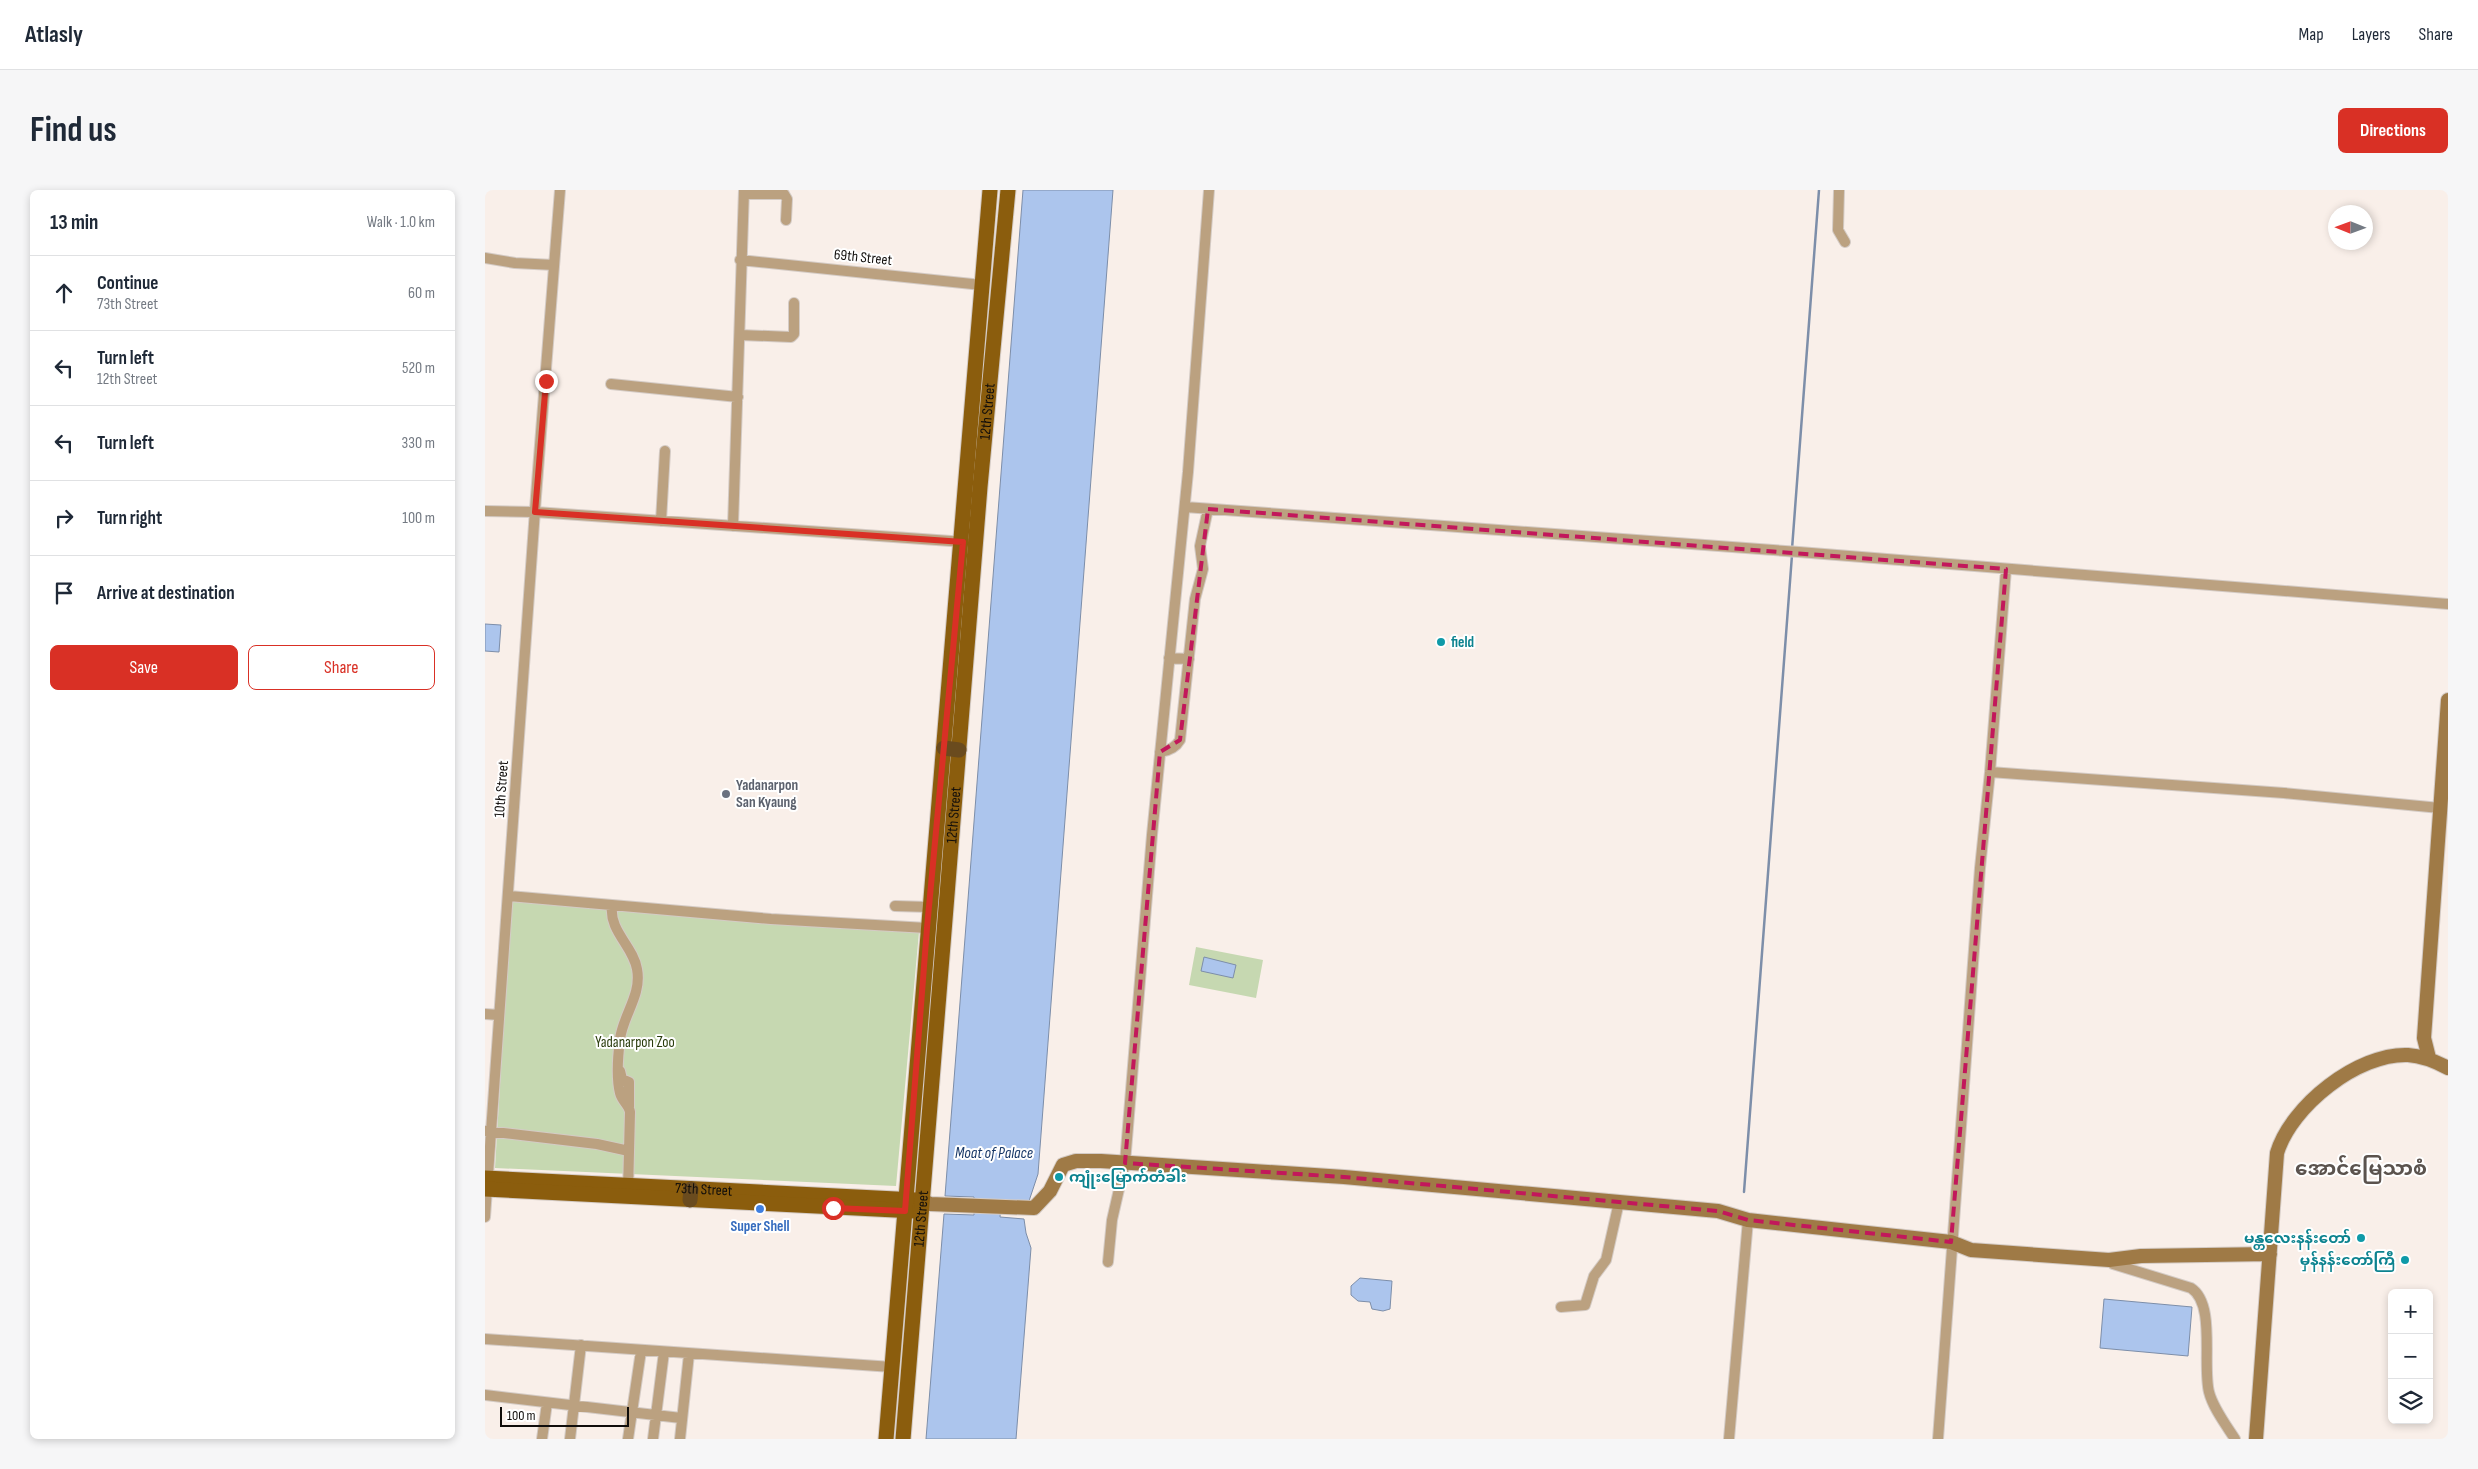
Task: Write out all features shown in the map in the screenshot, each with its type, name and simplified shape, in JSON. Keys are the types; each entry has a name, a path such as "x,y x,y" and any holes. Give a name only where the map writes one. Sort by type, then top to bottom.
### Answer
{"main road":[{"name":"12th Street","path":"969,543 982,285 990,190"},
{"name":"12th Street","path":"903,1439 929,1205 951,749 969,543 1008,190"},
{"name":"12th Street","path":"887,1439 927,928 951,749"},
{"name":"73th Street","path":"486,1183 929,1205"}],"street":[{"name":"10th Street","path":"485,1217 488,1121 509,896 535,512 560,190"},
{"path":"1108,1262 1112,1220 1125,1162 1160,752 1185,507 1209,190"},
{"path":"1839,190 1838,230 1845,242"},
{"path":"733,526 740,335 740,260 744,192 784,194 787,199 786,220"},
{"path":"485,258 515,263 555,265"},
{"name":"69th Street","path":"740,260 982,285"},
{"path":"740,335 791,337 794,334 794,303"},
{"path":"611,384 738,397"},
{"path":"661,521 665,451"},
{"path":"1185,507 1795,551 2448,604"},
{"path":"1160,752 1175,746 1180,740 1195,599 1203,570 1200,546 1208,509"},
{"path":"485,511 535,512 969,543"},
{"path":"1938,1439 1980,868 1990,772 2006,569"},
{"path":"1169,658 1189,659"},
{"path":"2429,1058 2424,1038 2444,808 2448,700"},
{"path":"1990,772 2284,793 2444,808"},
{"path":"509,896 771,920 927,928"},
{"path":"612,906 611,913 616,928 634,959 638,978 635,996 621,1032 618,1065 621,1099 629,1107 628,1190"},
{"path":"895,906 929,907"},
{"path":"485,1014 499,1015"},
{"path":"2408,1055 2424,1038"},
{"path":"2255,1439 2277,1153 2288,1128 2314,1097 2345,1076 2374,1061 2408,1055 2429,1058 2448,1068"},
{"path":"488,1132 579,1142 629,1151"},
{"path":"929,1205 1031,1208 1045,1198 1066,1163 1125,1162 1344,1177 1719,1211 1748,1220 1951,1242 1971,1250 2109,1260 2141,1256 2270,1254"},
{"path":"1561,1307 1585,1305 1594,1276 1606,1260 1619,1202"},
{"path":"1729,1439 1748,1220"},
{"path":"2109,1260 2113,1264 2191,1288 2199,1294 2205,1312 2209,1393 2235,1439"},
{"path":"485,1340 892,1367"},
{"path":"570,1439 581,1345"},
{"path":"628,1439 641,1351"},
{"path":"653,1439 664,1352"},
{"path":"679,1439 689,1354"},
{"path":"485,1395 655,1417 681,1418"},
{"path":"542,1439 547,1403"}],"highlighted area":[{"path":"1208,509 2006,569 1951,1242 1748,1220 1718,1211 1344,1177 1125,1163 1160,752 1180,740"}],"green space":[{"name":"Yadanarpon Zoo","path":"511,901 919,932 896,1186 495,1168"},
{"path":"1196,947 1263,960 1256,998 1189,985"}],"water":[{"name":"Moat of Palace","path":"1023,190 1113,190 1038,1174 1029,1201 1001,1200 1000,1217 1024,1219 1031,1248 1016,1439 926,1439 944,1214 974,1215 974,1197 945,1196"},
{"path":"485,624 501,625 499,652 485,651"},
{"path":"1204,957 1236,965 1233,978 1201,971"},
{"path":"1360,1278 1392,1281 1390,1309 1383,1311 1372,1309 1370,1302 1358,1301 1351,1295 1351,1286"},
{"path":"2104,1299 2192,1307 2188,1356 2100,1348"}],"waterway":[{"path":"1792,549 1819,190"},
{"path":"1744,1192 1792,555"}],"place":[{"name":"field","path":"1441,642"},
{"name":"Yadanarpon San Kyaung","path":"726,794"},
{"name":"ကျုံးမြောက်တံခါး","path":"1059,1177"},
{"name":"Super Shell","path":"760,1209"},
{"name":"မန္တလေးနန်းတော်","path":"2361,1238"},
{"name":"မှန်နန်းတော်ကြီ","path":"2405,1260"}],"district":[{"name":"အောင်မြေသာစံ","path":"2361,1168"}],"route":[{"path":"546,381 535,512 963,542 927,928 905,1211 833,1208"}]}
